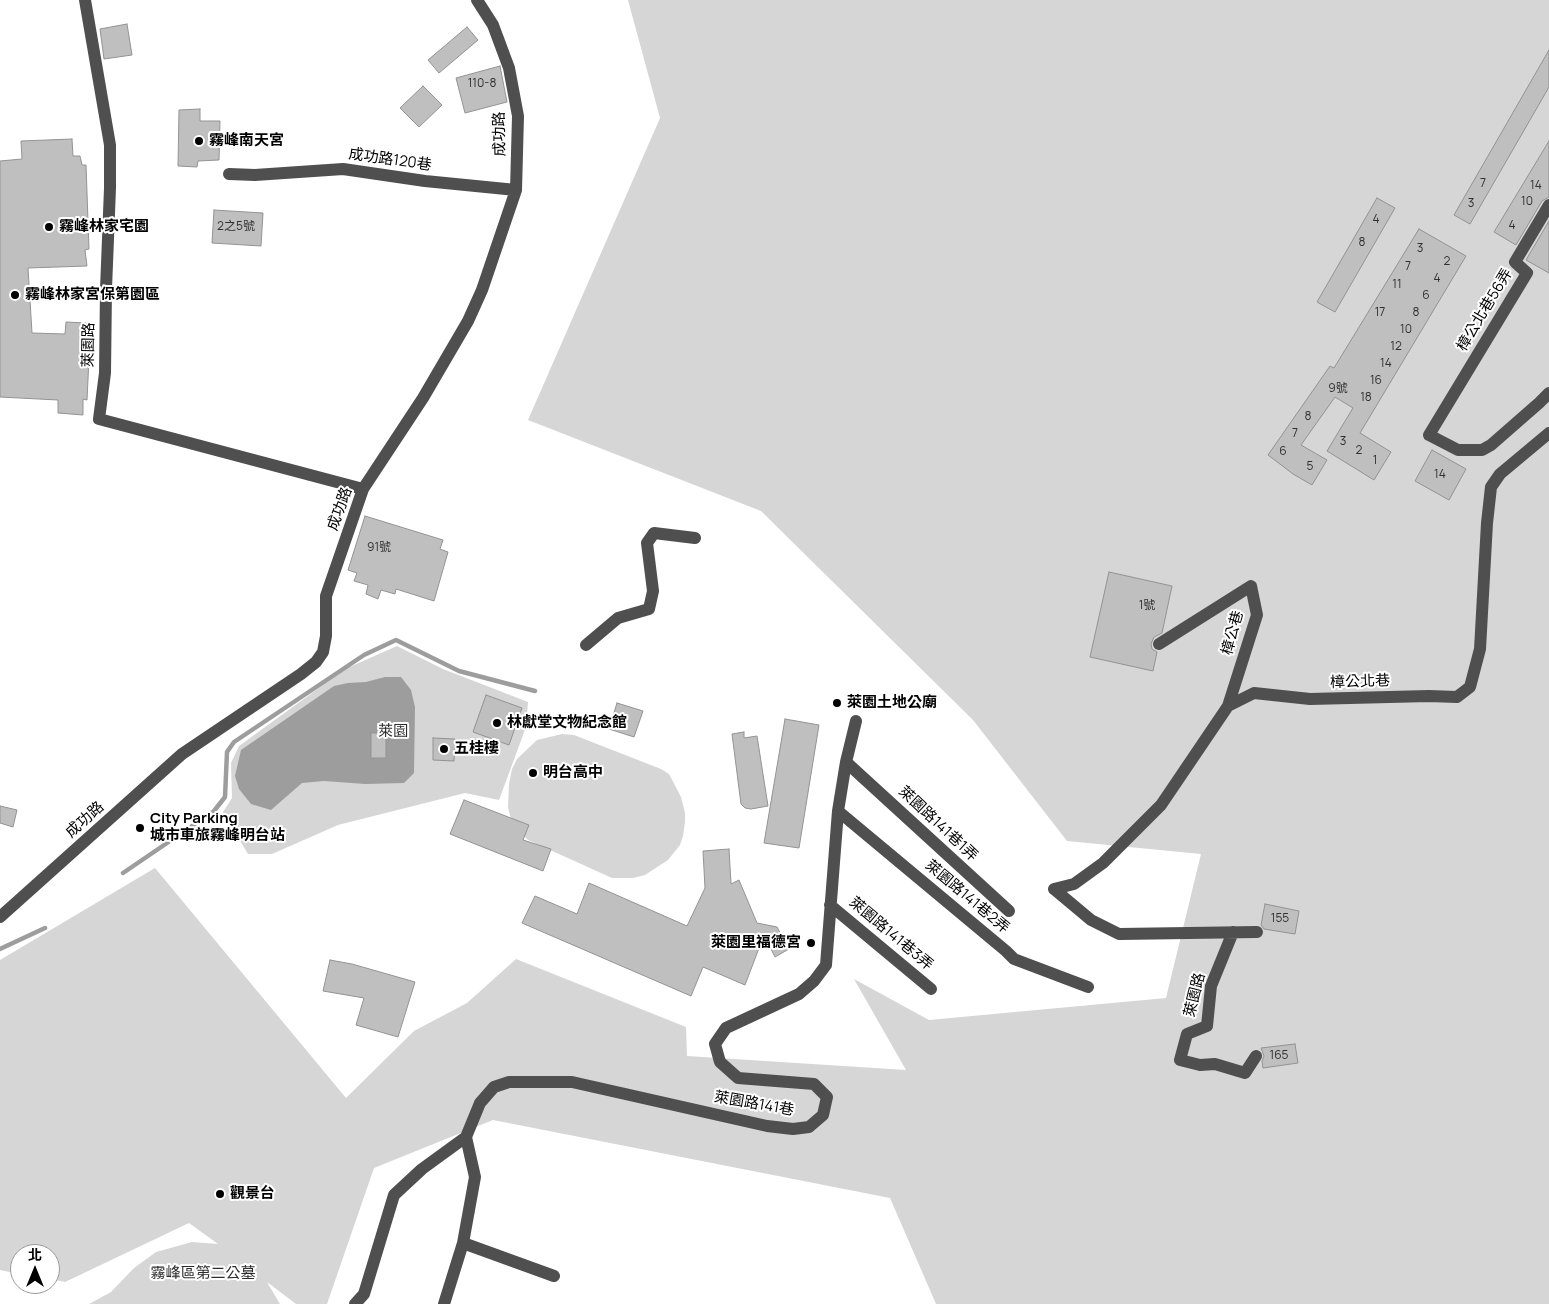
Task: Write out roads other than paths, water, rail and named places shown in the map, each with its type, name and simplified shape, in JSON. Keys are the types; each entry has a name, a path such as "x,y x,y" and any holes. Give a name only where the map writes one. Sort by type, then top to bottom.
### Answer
{"street":[{"name":"萊園路","path":"85,0 110,145 105,373 99,419 363,489"},
{"name":"成功路","path":"0,917 182,754 301,674 316,662 325,647 326,596 363,489 423,398 468,321 482,290 516,190 518,116 510,68 493,25 477,0"},
{"name":"成功路120巷","path":"229,174 255,175 344,169 425,181 516,190"},
{"name":"樟公北巷56弄","path":"1549,205 1515,262 1526,273 1429,435 1458,450 1482,450 1492,445 1549,393"},
{"name":"樟公北巷","path":"1233,932 1119,934 1091,920 1054,889 1074,884 1103,863 1161,806 1228,706 1254,693 1310,699 1457,697 1470,687 1480,649 1491,487 1500,474 1549,433"},
{"path":"586,645 618,618 649,609 653,591 647,543 654,533 695,538"},
{"name":"樟公巷","path":"1159,644 1252,586 1257,615 1228,706"},
{"name":"萊園路141巷","path":"466,1137 480,1103 494,1087 509,1082 572,1082 767,1126 793,1129 809,1127 823,1115 827,1098 814,1084 738,1078 720,1062 715,1044 726,1028 799,994 814,981 826,965 838,811 846,762 856,721"},
{"name":"萊園路141巷1弄","path":"846,762 1009,911"},
{"name":"萊園路141巷2弄","path":"838,811 1014,959 1088,988"},
{"name":"萊園路141巷3弄","path":"830,905 931,989"},
{"name":"萊園路","path":"1233,932 1211,986 1207,1026 1187,1034 1180,1060 1200,1065 1215,1064 1245,1073 1256,1056"},
{"path":"1233,932 1257,932"},
{"path":"355,1304 364,1294 394,1195 422,1169 466,1137 475,1177 463,1243 444,1304"},
{"path":"463,1243 554,1276"}],"waterway":[{"path":"123,873 214,811 225,797 227,752 234,742 364,655 396,640 459,671 535,691"},
{"path":"0,949 45,928"}],"place":[{"name":"霧峰南天宮","path":"199,141"},
{"name":"霧峰林家宅園","path":"49,227"},
{"name":"霧峰林家宮保第園區","path":"15,295"},
{"name":"萊園土地公廟","path":"837,703"},
{"name":"林獻堂文物紀念館","path":"497,723"},
{"name":"五桂樓","path":"444,749"},
{"name":"明台高中","path":"533,773"},
{"name":"City Parking 城市車旅霧峰明台站","path":"140,828"},
{"name":"萊園里福德宮","path":"811,943"},
{"name":"觀景台","path":"220,1194"}],"park label":[{"name":"萊園","path":"393,732"},
{"name":"霧峰區第二公墓","path":"203,1274"}]}
